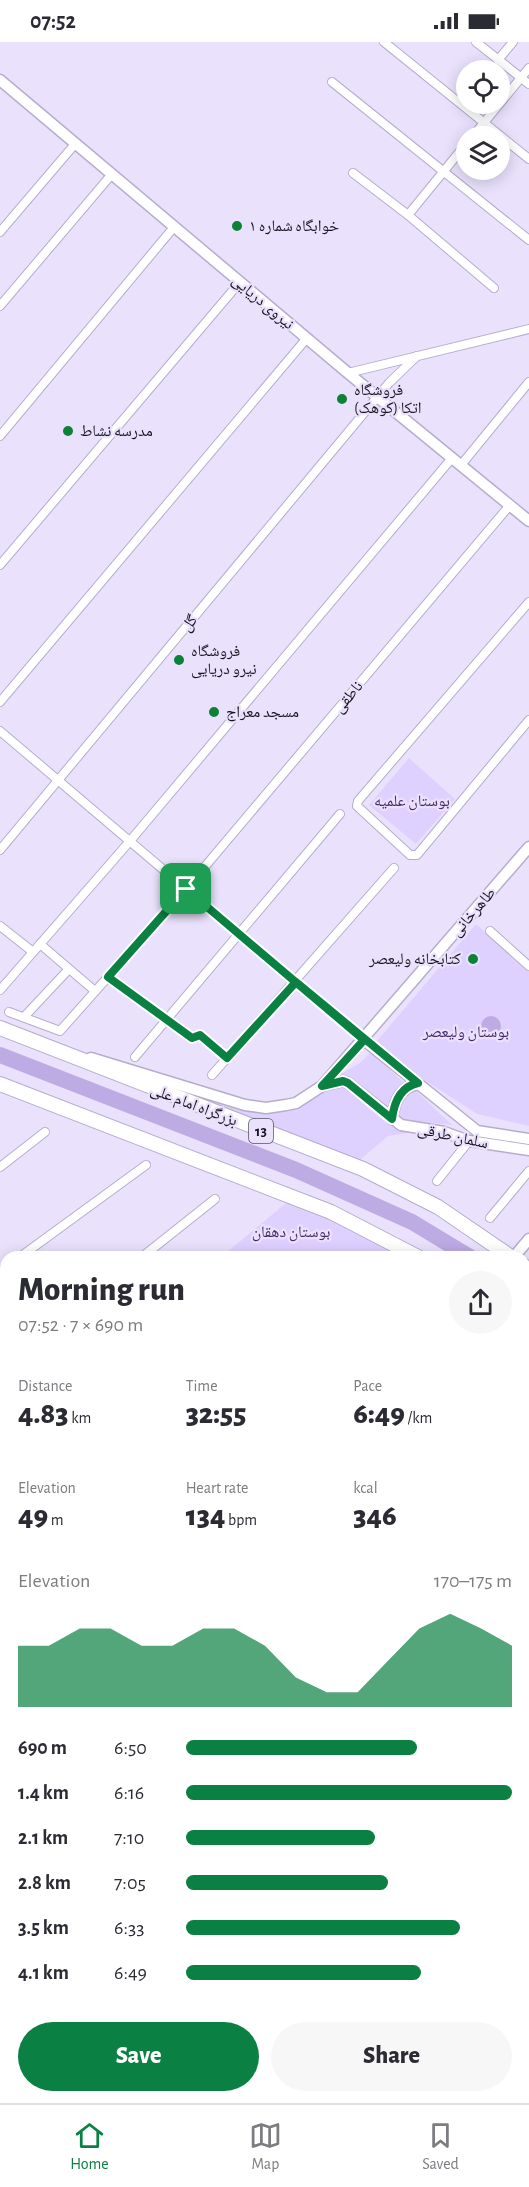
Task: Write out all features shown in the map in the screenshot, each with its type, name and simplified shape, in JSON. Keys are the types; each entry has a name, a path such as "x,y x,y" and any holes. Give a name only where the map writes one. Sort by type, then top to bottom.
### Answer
{"highway":[{"name":"بزرگراه امام علی","path":"0,1028 363,1169 438,1207 503,1251"},
{"path":"0,1084 331,1212 406,1251"}],"main road":[{"name":"نیروی دریایی","path":"0,80 348,373 529,521"},
{"name":"طاهرخانی","path":"322,1086 529,847"},
{"path":"364,1040 477,1131 529,1140"},
{"path":"47,1046 245,1105 266,1108 286,1106 296,1103 322,1086"},
{"name":"سلمان طرقی","path":"322,1086 343,1081 348,1083 401,1125 444,1132 469,1141 529,1150"},
{"path":"392,1119 399,1096 410,1085 418,1083"}],"street":[{"path":"384,42 529,159"},
{"path":"476,42 498,60 513,42"},
{"path":"482,126 529,68"},
{"path":"510,69 529,84"},
{"path":"332,82 529,240"},
{"path":"0,232 75,144"},
{"path":"408,215 456,156"},
{"path":"353,173 408,215 494,288"},
{"path":"0,306 112,174"},
{"path":"0,436 174,227"},
{"path":"0,566 240,282"},
{"path":"348,373 529,329"},
{"path":"0,702 307,338"},
{"name":"گل","path":"0,850 399,372 417,356"},
{"path":"0,990 457,462 529,382"},
{"name":"ناطقی","path":"24,1017 60,1031 186,889 510,506"},
{"path":"529,602 358,801 357,806 413,856 529,720"},
{"path":"0,731 364,1040"},
{"path":"135,1057 237,933 340,814"},
{"path":"212,1075 394,868"},
{"path":"0,926 33,952"},
{"path":"490,931 529,966"},
{"path":"40,944 95,991"},
{"path":"9,1012 24,1017 69,969"},
{"path":"108,977 192,1038 200,1035 227,1058"},
{"path":"0,1167 45,1132"},
{"path":"437,1180 469,1141"},
{"path":"28,1251 146,1165"},
{"path":"490,1218 529,1171"},
{"path":"150,1251 215,1199"}],"green space":[{"name":"بوستان علمیه","path":"409,758 455,799 416,844 369,805"},
{"name":"بوستان ولیعصر","path":"476,924 529,970 529,1126 477,1114 417,1075 377,1041"},
{"path":"371,1052 403,1082 386,1108 332,1079 360,1063"},
{"path":"144,1079 215,1103 253,1112 270,1113 295,1109 330,1089 345,1084 394,1127 414,1132 388,1136 360,1160"},
{"path":"416,1091 452,1125 406,1121 399,1118 403,1102"},
{"name":"بوستان دهقان","path":"286,1203 345,1225 394,1251 228,1251"}],"shaded area":[{"path":"491,1016 498,1019 501,1026 498,1033 491,1036 484,1033 481,1026 484,1019"}],"waterway":[{"path":"0,1055 296,1170 412,1222 460,1251"}],"place":[{"name":"خوابگاه شماره ۱","path":"237,226"},
{"name":"فروشگاه اتکا (کوهک)","path":"342,399"},
{"name":"مدرسه نشاط","path":"68,431"},
{"name":"فروشگاه نیرو دریایی","path":"179,660"},
{"name":"مسجد معراج","path":"214,712"},
{"name":"کتابخانه ولیعصر","path":"473,959"}],"route":[{"path":"186,889 108,977 192,1038 200,1035 227,1058 296,982 418,1083 410,1085 399,1096 392,1119 348,1083 334,1082 322,1086 364,1040 237,933 186,889"}]}
